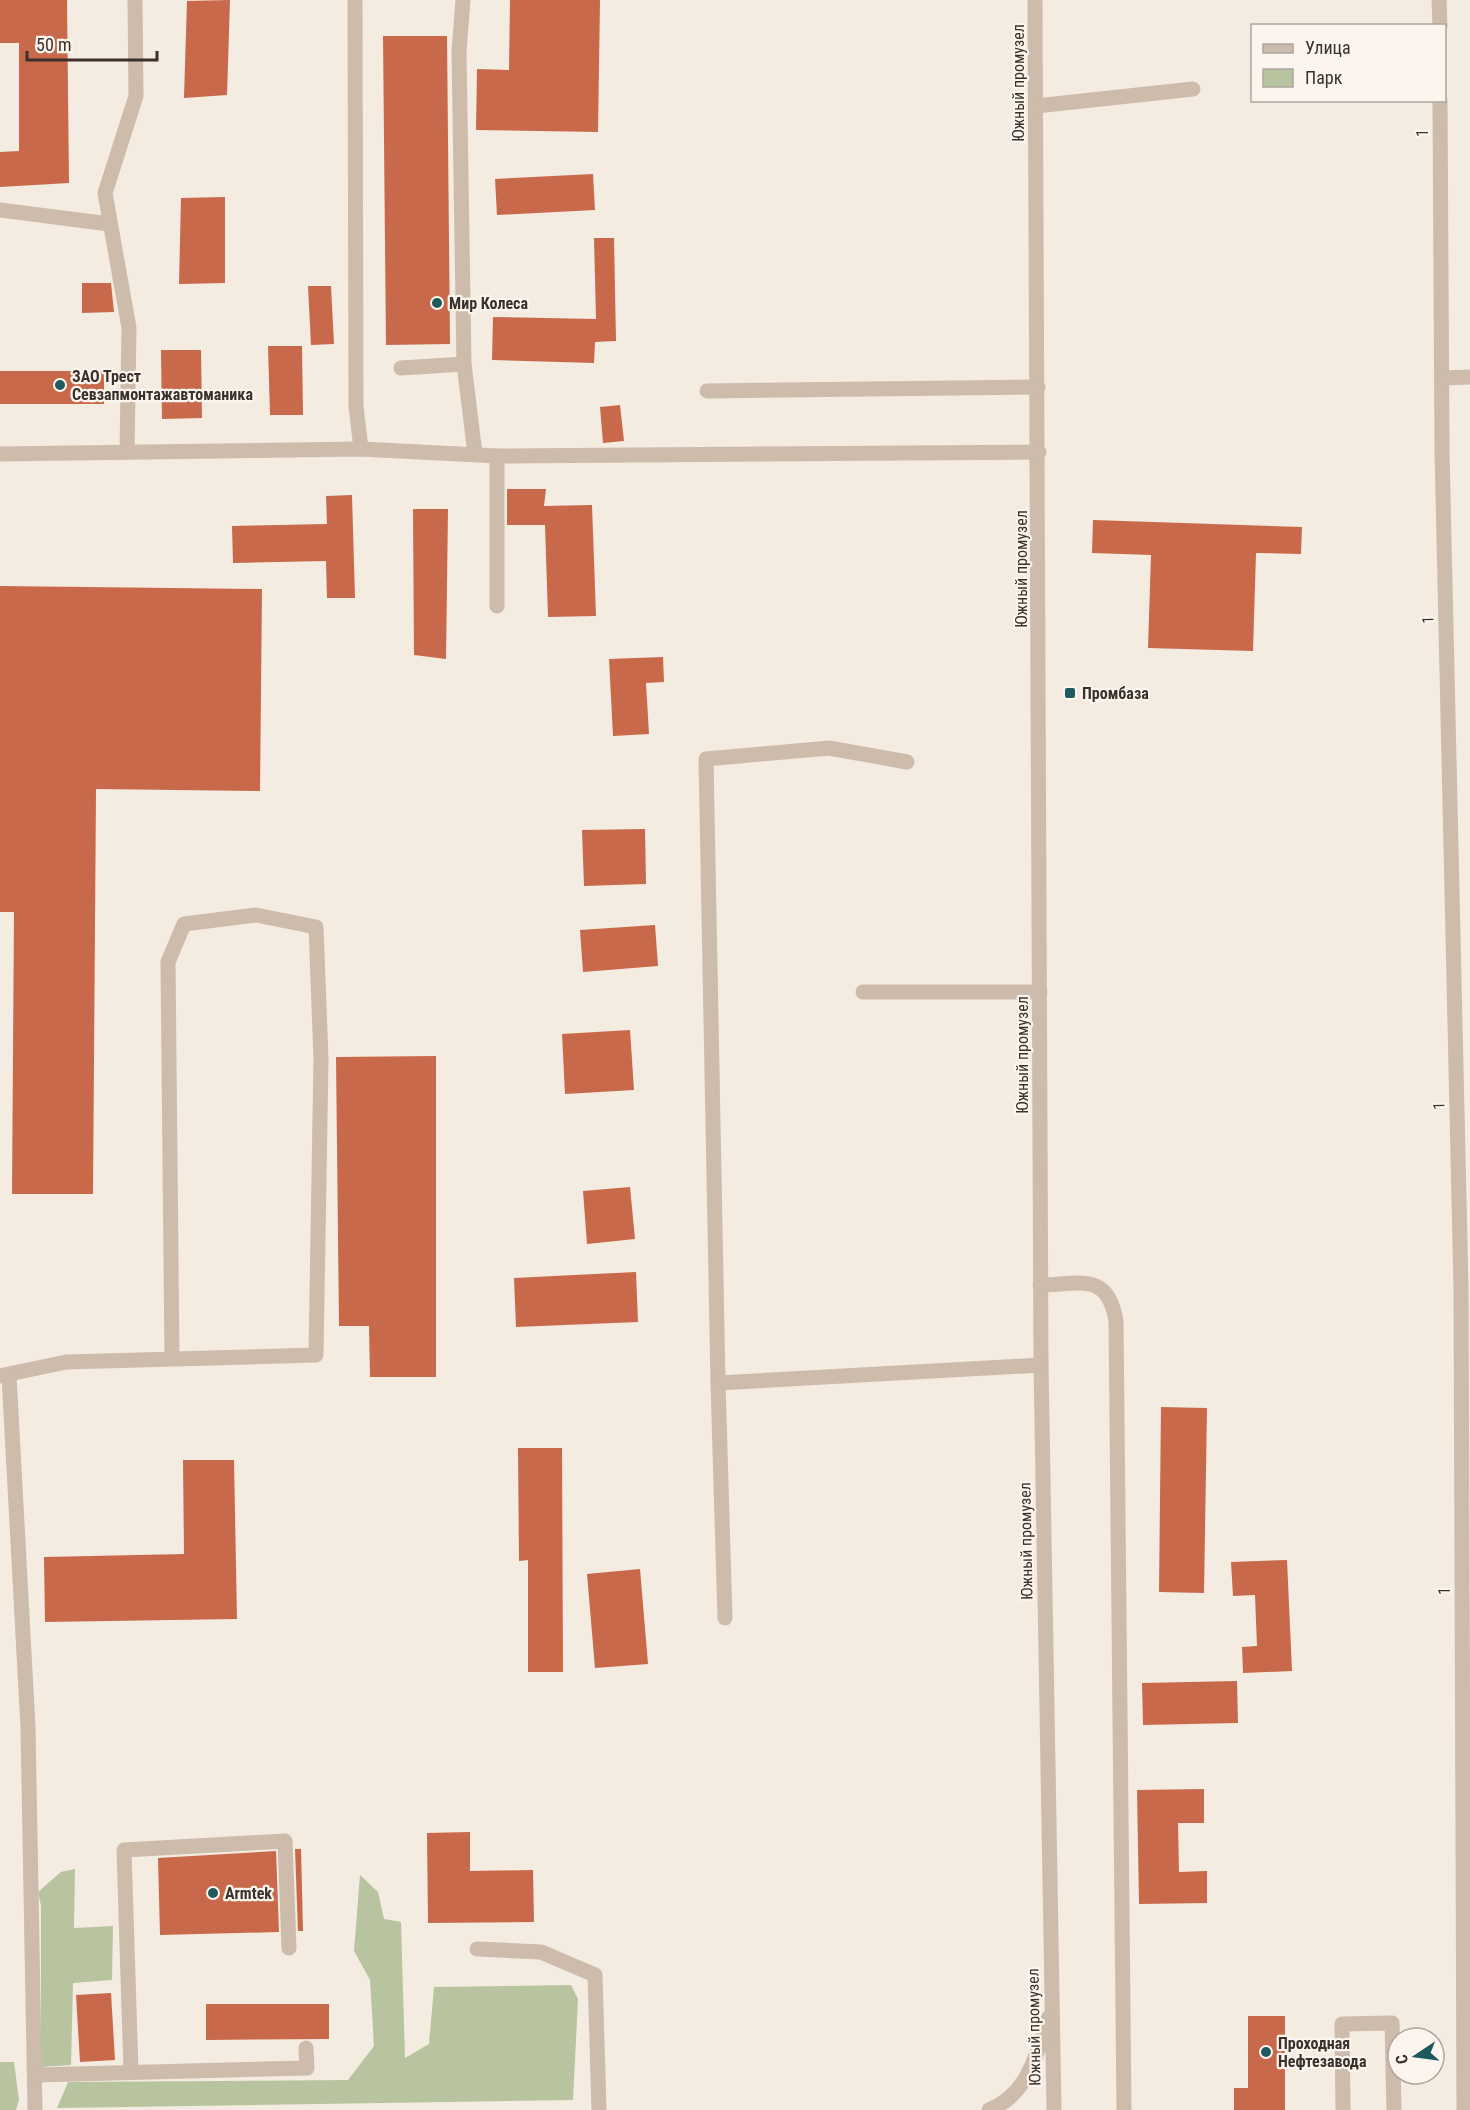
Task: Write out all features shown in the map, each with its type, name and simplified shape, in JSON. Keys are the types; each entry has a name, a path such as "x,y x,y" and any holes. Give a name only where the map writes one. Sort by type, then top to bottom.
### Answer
{"street":[{"path":"127,452 129,328 105,193 136,96 135,0"},
{"path":"355,0 356,406 361,449"},
{"path":"463,0 459,51 464,364 475,454"},
{"name":"Южный промузел","path":"1035,0 1039,452 1040,1285 1054,2110"},
{"path":"1440,0 1440,24"},
{"path":"1036,106 1193,88"},
{"name":"1","path":"1440,102 1442,378 1465,1288 1464,2110"},
{"path":"0,210 109,224"},
{"path":"401,368 464,364"},
{"path":"1442,378 1470,378"},
{"path":"707,391 1038,387"},
{"path":"0,453 361,449 497,456 1039,452"},
{"path":"497,456 497,606"},
{"path":"725,1618 718,1383 706,759 829,748 907,762"},
{"path":"35,2110 28,1727 4,1376 31,1368 66,1362 316,1355 321,1059 316,927 256,915 184,924 168,962 172,1358"},
{"path":"863,992 1040,992"},
{"path":"1040,1285 1096,1285 1106,1291 1113,1301 1116,1321 1124,2110"},
{"path":"718,1383 1041,1365"},
{"path":"131,2072 124,1850 285,1841 289,1948"},
{"path":"477,1949 541,1952 595,1975 599,2110"},
{"path":"989,2110 1007,2101 1018,2091 1028,2075 1052,2008"},
{"path":"1343,2110 1342,2024 1392,2023 1394,2110"},
{"path":"36,2075 307,2068 306,2048"}],"green space":[{"path":"75,1869 74,1928 113,1926 112,1980 73,1983 71,2065 41,2067 41,1906 38,1892 61,1872"},
{"path":"360,1875 378,1892 384,1919 401,1922 405,2058 429,2044 434,1987 571,1985 578,1999 573,2100 57,2108 68,2082 348,2080 374,2046 370,1980 354,1951"},
{"path":"0,2062 14,2062 19,2100 16,2110 0,2110"}],"building":[{"path":"0,0 67,0 69,183 0,187 0,152 19,151 19,43 0,43"},
{"path":"230,0 227,95 184,98 187,1"},
{"path":"510,0 600,0 598,132 476,130 477,69 509,70"},
{"path":"383,36 447,36 450,344 386,345"},
{"path":"593,174 595,210 497,215 495,179"},
{"path":"225,197 225,283 179,284 181,198"},
{"path":"594,238 614,238 616,341 595,342 594,363 492,360 493,317 596,319"},
{"path":"82,283 111,283 114,312 82,313"},
{"path":"308,286 331,286 334,344 311,345"},
{"path":"268,346 302,346 303,415 270,415"},
{"path":"161,350 201,350 202,418 162,419"},
{"path":"0,371 104,371 104,404 0,404"},
{"path":"620,405 624,441 603,443 600,407"},
{"path":"507,489 546,489 544,506 592,505 596,616 548,617 545,525 507,525"},
{"path":"352,495 355,598 327,598 326,561 233,563 232,526 327,524 326,496"},
{"path":"413,509 448,509 446,659 414,655"},
{"path":"1093,520 1302,527 1301,554 1256,553 1253,651 1148,648 1151,555 1092,553"},
{"path":"0,586 262,589 260,791 96,789 93,1194 12,1194 14,912 0,912"},
{"path":"663,657 664,682 646,683 649,734 613,736 609,659"},
{"path":"645,829 646,884 584,886 582,830"},
{"path":"655,925 658,966 583,972 580,930"},
{"path":"630,1030 634,1090 565,1094 562,1034"},
{"path":"436,1056 436,1377 370,1377 369,1326 339,1326 336,1057"},
{"path":"630,1187 635,1239 587,1244 583,1191"},
{"path":"636,1272 638,1322 516,1327 514,1278"},
{"path":"1161,1407 1207,1408 1204,1593 1159,1592"},
{"path":"518,1448 562,1448 563,1672 528,1672 528,1560 519,1561"},
{"path":"183,1460 234,1460 237,1619 45,1622 44,1557 184,1554"},
{"path":"1287,1560 1292,1671 1243,1673 1242,1647 1257,1646 1255,1595 1233,1596 1231,1562"},
{"path":"640,1569 648,1664 595,1668 587,1574"},
{"path":"1237,1681 1238,1723 1143,1725 1142,1683"},
{"path":"1204,1789 1204,1823 1178,1823 1179,1872 1207,1871 1207,1903 1139,1904 1137,1790"},
{"path":"470,1832 470,1871 533,1870 534,1922 428,1923 427,1833"},
{"path":"295,1849 301,1849 303,1931 298,1931"},
{"path":"276,1851 279,1932 160,1935 158,1858"},
{"path":"111,1993 115,2060 80,2062 76,1995"},
{"path":"206,2004 329,2004 329,2039 206,2040"},
{"name":"Проходная Нефтезавода","path":"1248,2016 1285,2016 1285,2110 1234,2110 1234,2088 1248,2088"}],"place":[{"name":"Мир Колеса","path":"437,303"},
{"name":"ЗАО Трест Севзапмонтажавтоманика","path":"60,385"},
{"name":"Промбаза","path":"1070,693"},
{"name":"Armtek","path":"213,1893"},
{"name":"Проходная Нефтезавода","path":"1266,2052"}]}
